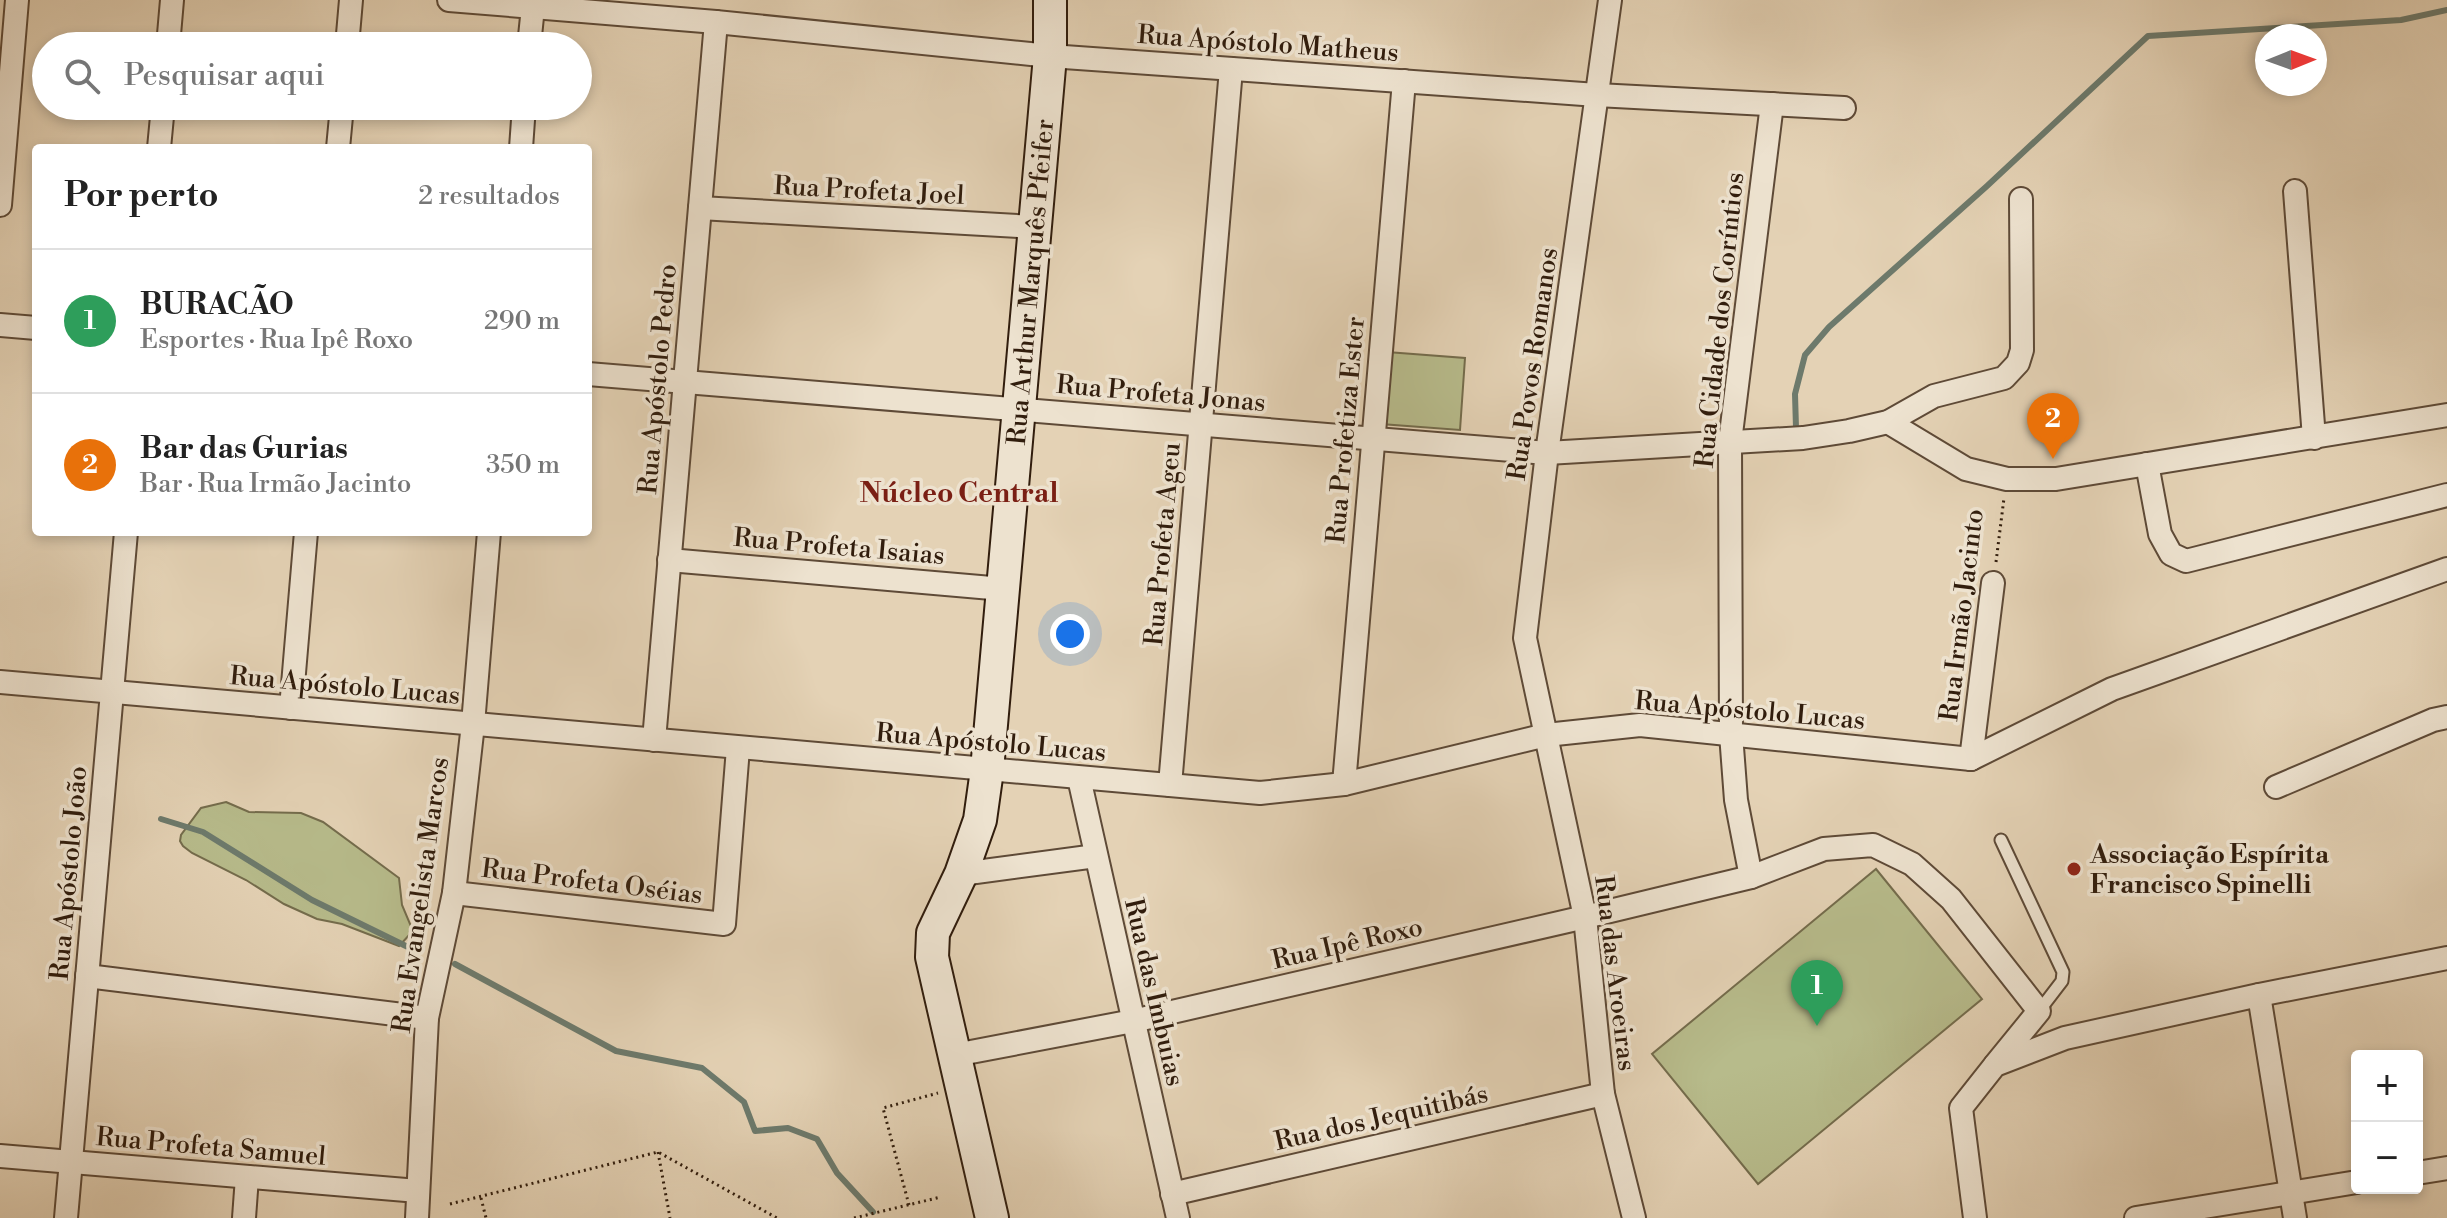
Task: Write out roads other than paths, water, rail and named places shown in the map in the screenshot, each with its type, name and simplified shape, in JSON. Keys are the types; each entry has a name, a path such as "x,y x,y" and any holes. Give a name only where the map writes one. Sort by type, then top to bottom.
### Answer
{"street":[{"path":"0,205 2,147 17,0"},
{"path":"169,32 172,0"},
{"path":"348,32 351,0"},
{"name":"Rua Apóstolo Matheus","path":"449,0 716,22 1050,56 1597,95 1844,108"},
{"name":"Rua Arthur Marquês Pfeifer","path":"992,1218 932,957 933,933 961,874 980,820 987,770 1050,56 1050,0"},
{"name":"Rua Povos Romanos","path":"1546,735 1525,638 1547,453 1610,0"},
{"path":"530,32 533,7"},
{"name":"Rua Apóstolo Pedro","path":"654,740 716,22"},
{"name":"Rua Profeta Ageu","path":"1170,785 1231,69"},
{"name":"Rua Profetiza Ester","path":"1344,784 1404,81"},
{"name":"Rua Cidade dos Coríntios","path":"1751,877 1736,800 1731,734 1730,442 1772,104"},
{"path":"159,144 162,120"},
{"path":"338,144 341,120"},
{"path":"521,144 523,120"},
{"path":"2295,191 2314,438"},
{"name":"Rua Profeta Jonas","path":"592,374 1547,453 1803,438 1888,422 1934,396 2004,378 2018,363 2022,350 2021,199"},
{"name":"Rua Profeta Joel","path":"700,208 1035,227"},
{"path":"0,325 32,328"},
{"path":"1888,422 1966,469 2007,479 2056,479 2447,415"},
{"path":"2147,464 2160,534 2171,554 2186,561 2447,495"},
{"name":"Rua Apóstolo João","path":"66,1218 126,536"},
{"path":"291,708 306,536"},
{"name":"Rua Evangelista Marcos","path":"417,1218 427,1018 454,893 473,724 489,536"},
{"name":"Rua Profeta Isaias","path":"669,560 1003,589"},
{"path":"1971,759 2112,689 2447,569"},
{"name":"Rua Irmão Jacinto","path":"1971,759 1993,583"},
{"name":"Rua Apóstolo Lucas","path":"0,682 1260,793 1344,784 1546,735 1640,725 1971,759"},
{"path":"2276,787 2433,720 2447,717"},
{"name":"Rua das Aroeiras","path":"1546,735 1585,917 1603,1094 1634,1218"},
{"name":"Rua Profeta Oséias","path":"454,893 724,924 738,748"},
{"name":"Rua das Imbuias","path":"1079,778 1178,1218"},
{"name":"Rua Ipê Roxo","path":"955,1055 1133,1021 1585,917 1751,877 1824,849 1873,845 1912,864 1951,899 2039,1011"},
{"path":"961,874 1096,856"},
{"path":"1995,1065 2065,1038 2447,958"},
{"path":"87,976 427,1018"},
{"path":"2259,995 2295,1218"},
{"path":"1975,1218 1961,1108 2039,1011"},
{"name":"Rua dos Jequitibás","path":"1172,1194 1603,1094"},
{"name":"Rua Profeta Samuel","path":"0,1156 418,1191"},
{"path":"2423,1172 2447,1168"},
{"path":"244,1218 247,1177"},
{"path":"2136,1218 2351,1183"}],"lane":[{"path":"2001,840 2063,972 2062,981 2039,1011"}],"waterway":[{"path":"1796,428 1795,394 1805,355 1829,327 2148,36 2401,20 2447,10"},
{"path":"161,819 203,832 312,900 414,950"},
{"path":"455,964 616,1051 702,1068 744,1102 755,1131 788,1128 817,1139 837,1173 873,1212"}],"place":[{"name":"Bar das Gurias","path":"2053,459"},
{"name":"Associação Espírita Francisco Spinelli","path":"2074,869"},
{"name":"BURACÃO","path":"1817,1026"}],"district":[{"name":"Núcleo Central","path":"959,492"}]}
